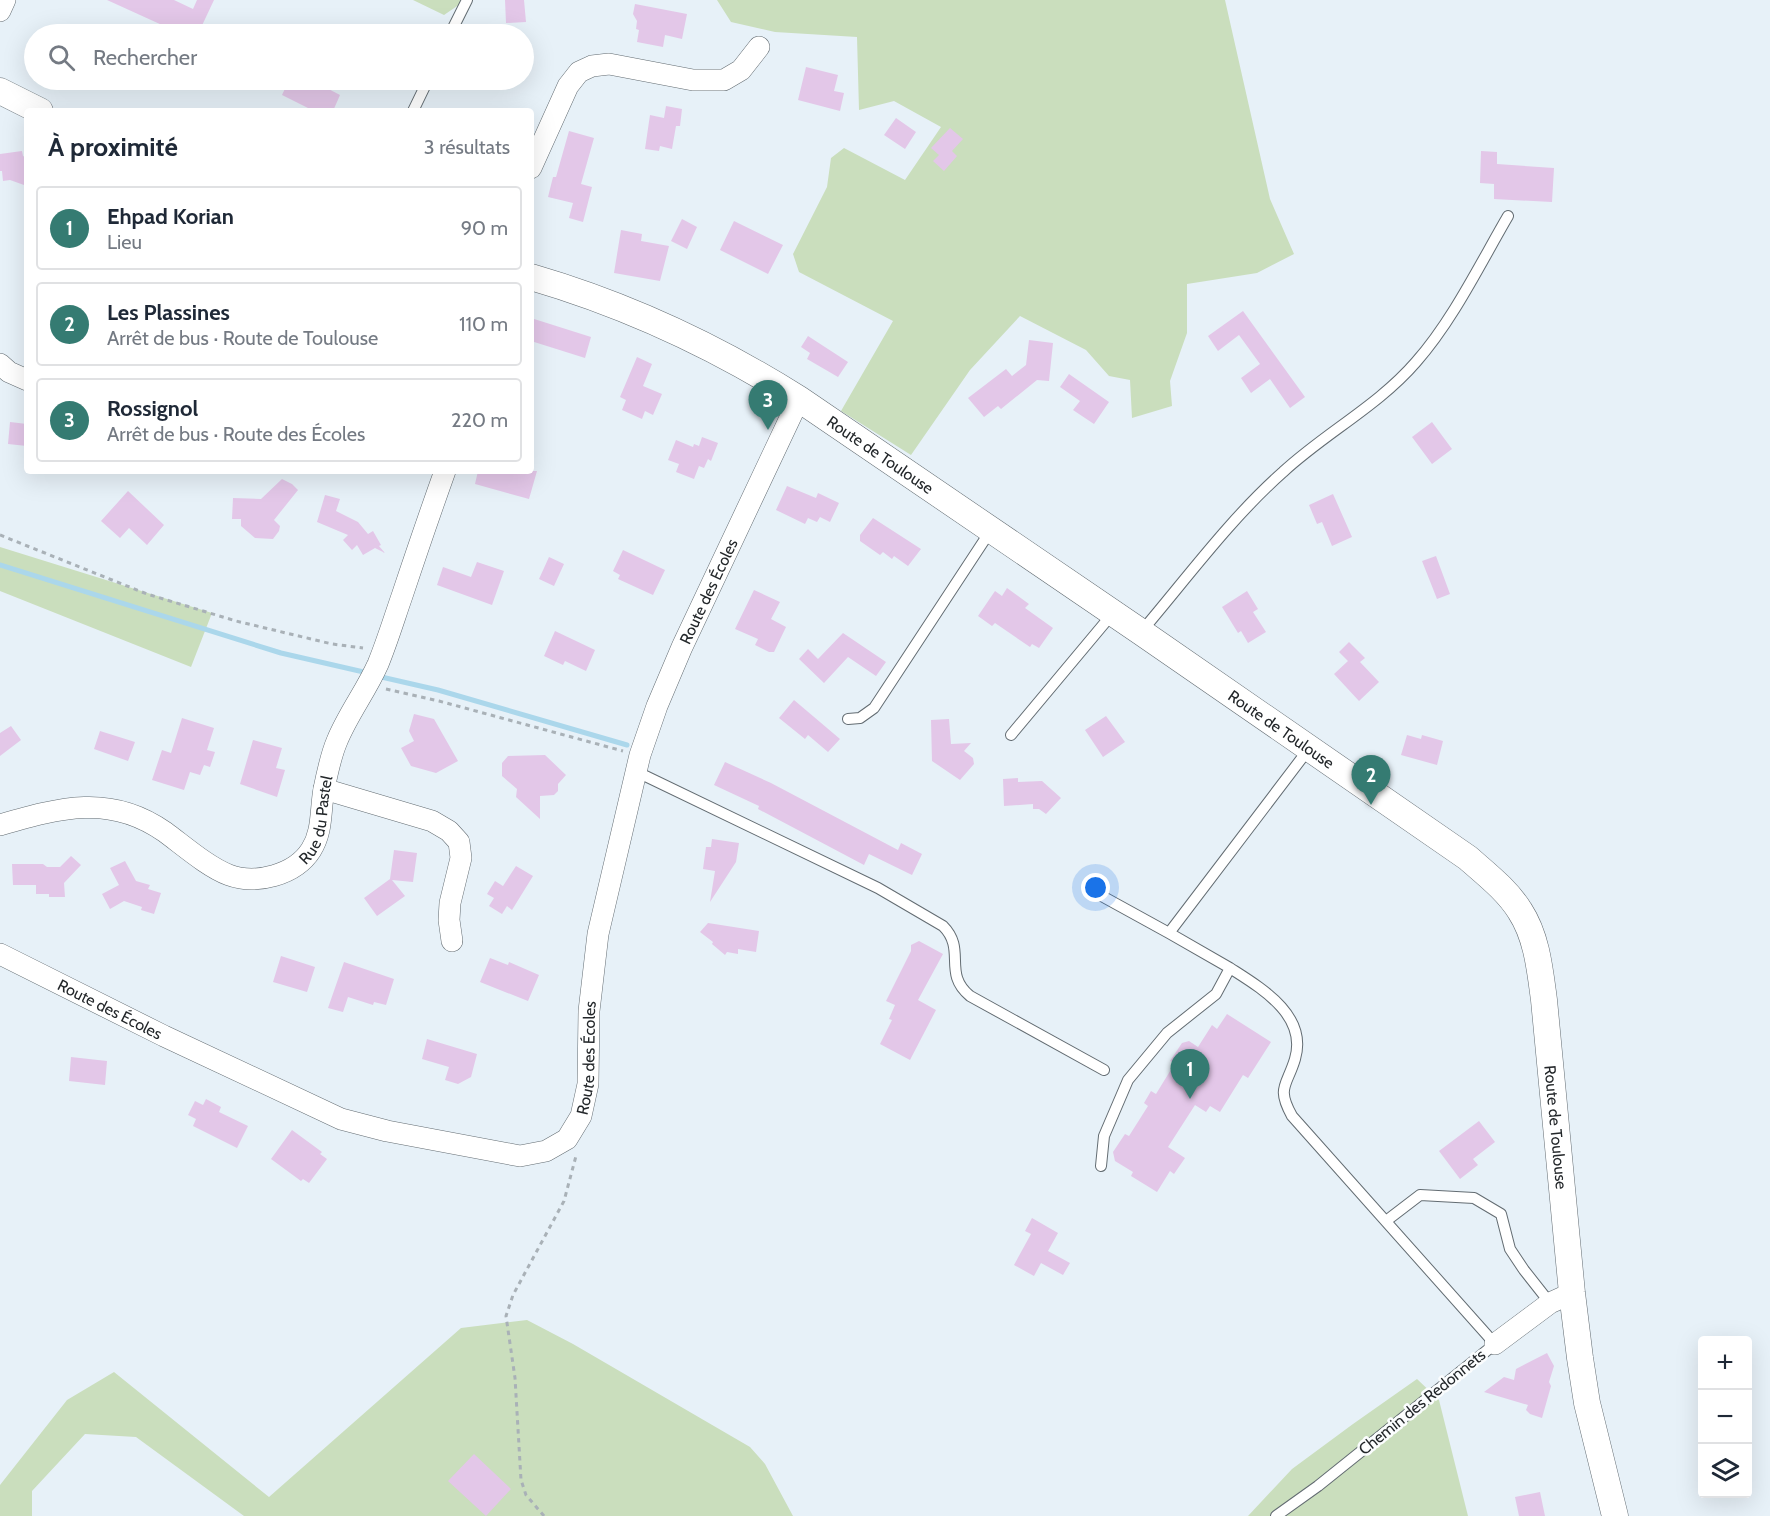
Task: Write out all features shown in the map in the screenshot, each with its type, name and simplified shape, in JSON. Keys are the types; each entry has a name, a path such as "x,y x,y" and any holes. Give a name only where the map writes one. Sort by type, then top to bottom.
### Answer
{"street":[{"path":"0,11 5,0"},
{"path":"534,161 568,86 579,72 592,66 609,64 693,80 724,80 741,70 759,47"},
{"path":"0,92 34,108"},
{"path":"0,110 24,117"},
{"name":"Route de Toulouse","path":"534,278 570,288 647,317 710,346 799,399 1467,858 1499,886 1520,910 1530,931 1538,959 1544,1000 1561,1298 1615,1516"},
{"path":"0,364 9,372 24,379"},
{"name":"Route des Écoles","path":"0,954 174,1041 341,1119 387,1131 520,1156 546,1151 567,1139 581,1116 588,1084 589,1011 596,946 637,763 657,706 682,647 799,399"},
{"name":"Rue du Pastel","path":"0,825 77,807 102,807 128,812 154,824 229,875 253,880 276,875 293,866 310,852 320,833 324,789 337,741 373,672 444,474"},
{"path":"324,789 432,821 449,831 459,842 461,858 450,903 449,920 452,941"},
{"name":"Chemin des Redonnets","path":"1495,1344 1561,1298"}],"lane":[{"path":"455,24 467,0"},
{"path":"414,108 423,90"},
{"path":"1141,632 1241,514 1281,473 1333,430 1397,383 1418,361 1441,331 1508,216"},
{"path":"848,719 860,718 874,708 991,530"},
{"path":"1011,735 1113,613"},
{"path":"1169,933 1308,750"},
{"path":"637,763 878,888 943,926 952,935 955,947 955,976 960,987 970,996 1104,1070"},
{"path":"1089,889 1230,968 1264,990 1285,1011 1293,1025 1296,1044 1295,1059 1284,1084 1284,1101 1292,1116 1495,1344"},
{"path":"1101,1166 1104,1136 1128,1080 1167,1033 1216,994 1230,968"},
{"path":"1386,1221 1420,1195 1474,1198 1501,1214 1510,1250 1561,1298"},
{"name":"Chemin des Redonnets","path":"1276,1516 1318,1486 1495,1344"}],"path":[{"path":"0,535 147,594 236,621 321,642 373,672 383,688 439,701 637,763"},
{"path":"544,1516 526,1495 521,1480 515,1378 506,1316 513,1295 564,1201 577,1158 567,1139"}],"green space":[{"path":"413,0 466,0 444,15"},
{"path":"717,0 1225,0 1270,199 1294,254 1257,273 1187,284 1187,333 1170,381 1172,406 1132,418 1130,380 1109,376 1086,350 1020,316 970,370 911,455 841,411 893,321 799,272 793,254 827,187 831,158 844,148 905,180 941,127 894,101 859,110 857,37 775,32 731,22"},
{"path":"0,547 212,613 191,667 0,591"},
{"path":"527,1320 573,1344 750,1447 765,1464 793,1516 244,1516 136,1437 85,1434 32,1491 32,1516 0,1516 0,1485 67,1400 114,1372 269,1497 461,1328"},
{"path":"1417,1379 1439,1400 1468,1516 1248,1516 1292,1469"}],"building":[{"path":"107,0 174,0 193,9 197,0 214,0 203,24 160,24"},
{"path":"505,0 524,0 526,22 506,23"},
{"path":"635,4 687,14 682,39 665,35 663,47 637,42 639,30 636,29 637,21 633,14"},
{"path":"806,67 838,75 834,91 844,93 840,111 798,100"},
{"path":"284,90 330,90 340,95 334,108 308,108 282,95"},
{"path":"666,106 682,109 680,126 676,126 672,149 660,146 659,151 645,149 650,115 664,118"},
{"path":"896,118 916,132 905,149 884,135"},
{"path":"950,128 963,139 952,151 957,156 944,171 933,161 939,155 931,148"},
{"path":"569,131 594,138 581,184 592,187 583,222 569,218 573,203 548,197"},
{"path":"22,151 24,185 10,180 3,181 2,171 0,171 0,154"},
{"path":"1481,151 1497,152 1497,164 1554,168 1552,202 1494,199 1494,184 1480,183"},
{"path":"682,219 697,227 687,249 671,241"},
{"path":"734,221 783,245 768,274 720,250"},
{"path":"621,230 642,234 641,241 669,246 660,281 614,273"},
{"path":"1243,311 1305,397 1290,408 1270,379 1251,393 1241,378 1260,364 1239,335 1218,351 1208,336"},
{"path":"534,319 591,337 585,358 534,342"},
{"path":"808,336 848,362 838,377 807,359 810,353 801,347"},
{"path":"1029,340 1053,343 1049,381 1037,380 1001,409 998,406 984,417 968,398 1006,369 1012,376 1026,365"},
{"path":"637,357 652,364 643,386 662,394 653,415 645,411 642,419 622,410 626,400 620,397"},
{"path":"1069,374 1109,402 1094,424 1073,410 1080,401 1060,387"},
{"path":"10,422 24,424 24,446 8,444"},
{"path":"1432,422 1452,449 1432,464 1412,437"},
{"path":"702,437 718,443 711,461 708,459 704,468 699,466 694,479 676,472 679,464 668,460 676,440 693,447 694,444 699,446"},
{"path":"534,471 537,471 529,499 475,484 477,474 534,474"},
{"path":"282,479 298,490 274,520 280,526 273,539 255,538 241,526 241,519 232,519 233,498 261,499"},
{"path":"787,486 816,498 818,493 839,503 830,522 820,517 817,522 808,518 805,524 776,510"},
{"path":"128,491 164,525 147,545 129,528 120,538 101,521"},
{"path":"1333,494 1352,537 1332,546 1322,522 1317,524 1309,505"},
{"path":"325,495 340,499 336,511 358,522 368,534 373,531 381,545 379,546 385,553 375,548 363,555 357,545 352,550 343,540 348,535 317,522"},
{"path":"873,518 921,549 908,566 894,556 892,559 883,552 880,555 860,541 860,535"},
{"path":"623,550 665,570 653,595 618,579 620,575 613,571"},
{"path":"1436,556 1450,594 1437,599 1422,561"},
{"path":"549,557 564,564 554,586 539,579"},
{"path":"477,562 504,571 492,605 437,585 443,567 471,577"},
{"path":"1007,588 1029,604 1025,608 1053,628 1039,648 1032,644 1030,647 995,623 992,626 978,616 995,591 1002,596"},
{"path":"754,590 780,602 771,619 786,627 774,652 755,645 758,639 735,629"},
{"path":"1247,591 1258,609 1253,612 1266,632 1248,643 1241,631 1238,633 1222,607"},
{"path":"555,631 595,650 586,671 565,661 563,665 544,656"},
{"path":"843,633 886,662 876,676 848,657 824,683 799,659 808,649 818,659"},
{"path":"1349,642 1365,658 1360,662 1379,682 1359,701 1334,674 1348,661 1339,652"},
{"path":"794,700 840,739 828,752 808,735 805,739 779,718"},
{"path":"414,714 434,719 458,761 436,773 411,766 401,748 414,741 409,731"},
{"path":"1106,716 1125,742 1103,757 1085,730"},
{"path":"182,718 214,728 207,750 215,752 210,767 204,765 200,775 190,772 184,790 152,780 162,750 171,753"},
{"path":"949,719 951,744 971,743 964,751 973,758 974,764 960,780 932,761 931,720"},
{"path":"11,726 21,740 0,756 0,733"},
{"path":"100,731 135,742 128,761 94,749"},
{"path":"1407,735 1421,739 1422,735 1443,741 1437,765 1401,755"},
{"path":"253,740 282,748 276,768 285,770 277,797 240,784"},
{"path":"545,755 566,775 558,784 558,791 554,795 540,796 540,819 516,797 517,789 502,776 502,763 508,756"},
{"path":"725,762 771,783 898,850 901,843 922,854 912,875 869,854 864,865 758,809 759,806 714,785"},
{"path":"1018,778 1018,782 1042,781 1061,798 1046,814 1039,809 1033,809 1033,804 1004,806 1003,779"},
{"path":"712,839 739,843 736,862 710,902 715,871 703,869 706,847 711,847"},
{"path":"394,850 417,853 413,882 392,880 405,896 377,916 364,898 390,879"},
{"path":"71,856 81,865 64,883 65,897 36,894 36,885 13,885 12,864 43,864 47,867 60,867"},
{"path":"125,861 136,881 150,885 148,889 161,893 154,914 124,901 110,909 102,894 119,885 110,868"},
{"path":"516,866 533,876 512,910 507,906 502,914 489,906 494,898 487,894 495,881 503,886"},
{"path":"708,923 759,931 756,952 738,949 738,954 727,952 725,955 700,932"},
{"path":"919,941 943,954 918,1000 936,1010 910,1060 880,1044 892,1020 889,1019 895,1005 886,1001 911,951 911,945"},
{"path":"281,956 315,967 307,992 273,982"},
{"path":"490,958 508,965 509,962 539,975 528,1001 480,982"},
{"path":"344,962 394,979 386,1005 374,1002 373,1005 348,997 343,1012 328,1008"},
{"path":"1227,1014 1271,1042 1248,1078 1243,1075 1220,1112 1210,1106 1206,1112 1195,1105 1168,1147 1185,1158 1174,1174 1170,1171 1157,1192 1131,1176 1133,1172 1115,1161 1113,1152 1125,1134 1129,1136 1148,1106 1144,1103 1151,1091 1156,1094 1175,1063 1170,1061 1182,1043 1189,1041 1198,1047 1212,1025 1217,1029"},
{"path":"427,1039 477,1054 471,1077 458,1084 445,1080 449,1067 422,1059"},
{"path":"71,1057 107,1061 105,1085 69,1081"},
{"path":"206,1099 221,1107 219,1112 248,1126 237,1148 193,1126 196,1119 188,1115 195,1101 203,1105"},
{"path":"1479,1121 1495,1142 1473,1159 1478,1165 1460,1179 1439,1151"},
{"path":"292,1130 322,1152 320,1154 327,1159 309,1183 303,1179 301,1181 271,1159"},
{"path":"1032,1218 1058,1233 1048,1251 1070,1263 1063,1275 1041,1263 1034,1276 1014,1265 1031,1234 1025,1231"},
{"path":"1547,1353 1554,1366 1542,1418 1530,1414 1526,1410 1528,1405 1484,1392 1504,1377 1514,1380 1516,1369"},
{"path":"474,1454 511,1489 486,1516 448,1481"},
{"path":"1540,1492 1545,1516 1519,1516 1515,1497"}],"waterway":[{"path":"0,565 281,653 368,673"},
{"path":"377,676 438,690 627,745"}],"place":[{"name":"Rossignol","path":"768,430"},
{"name":"Les Plassines","path":"1371,805"},
{"name":"Ehpad Korian","path":"1190,1099"}]}
